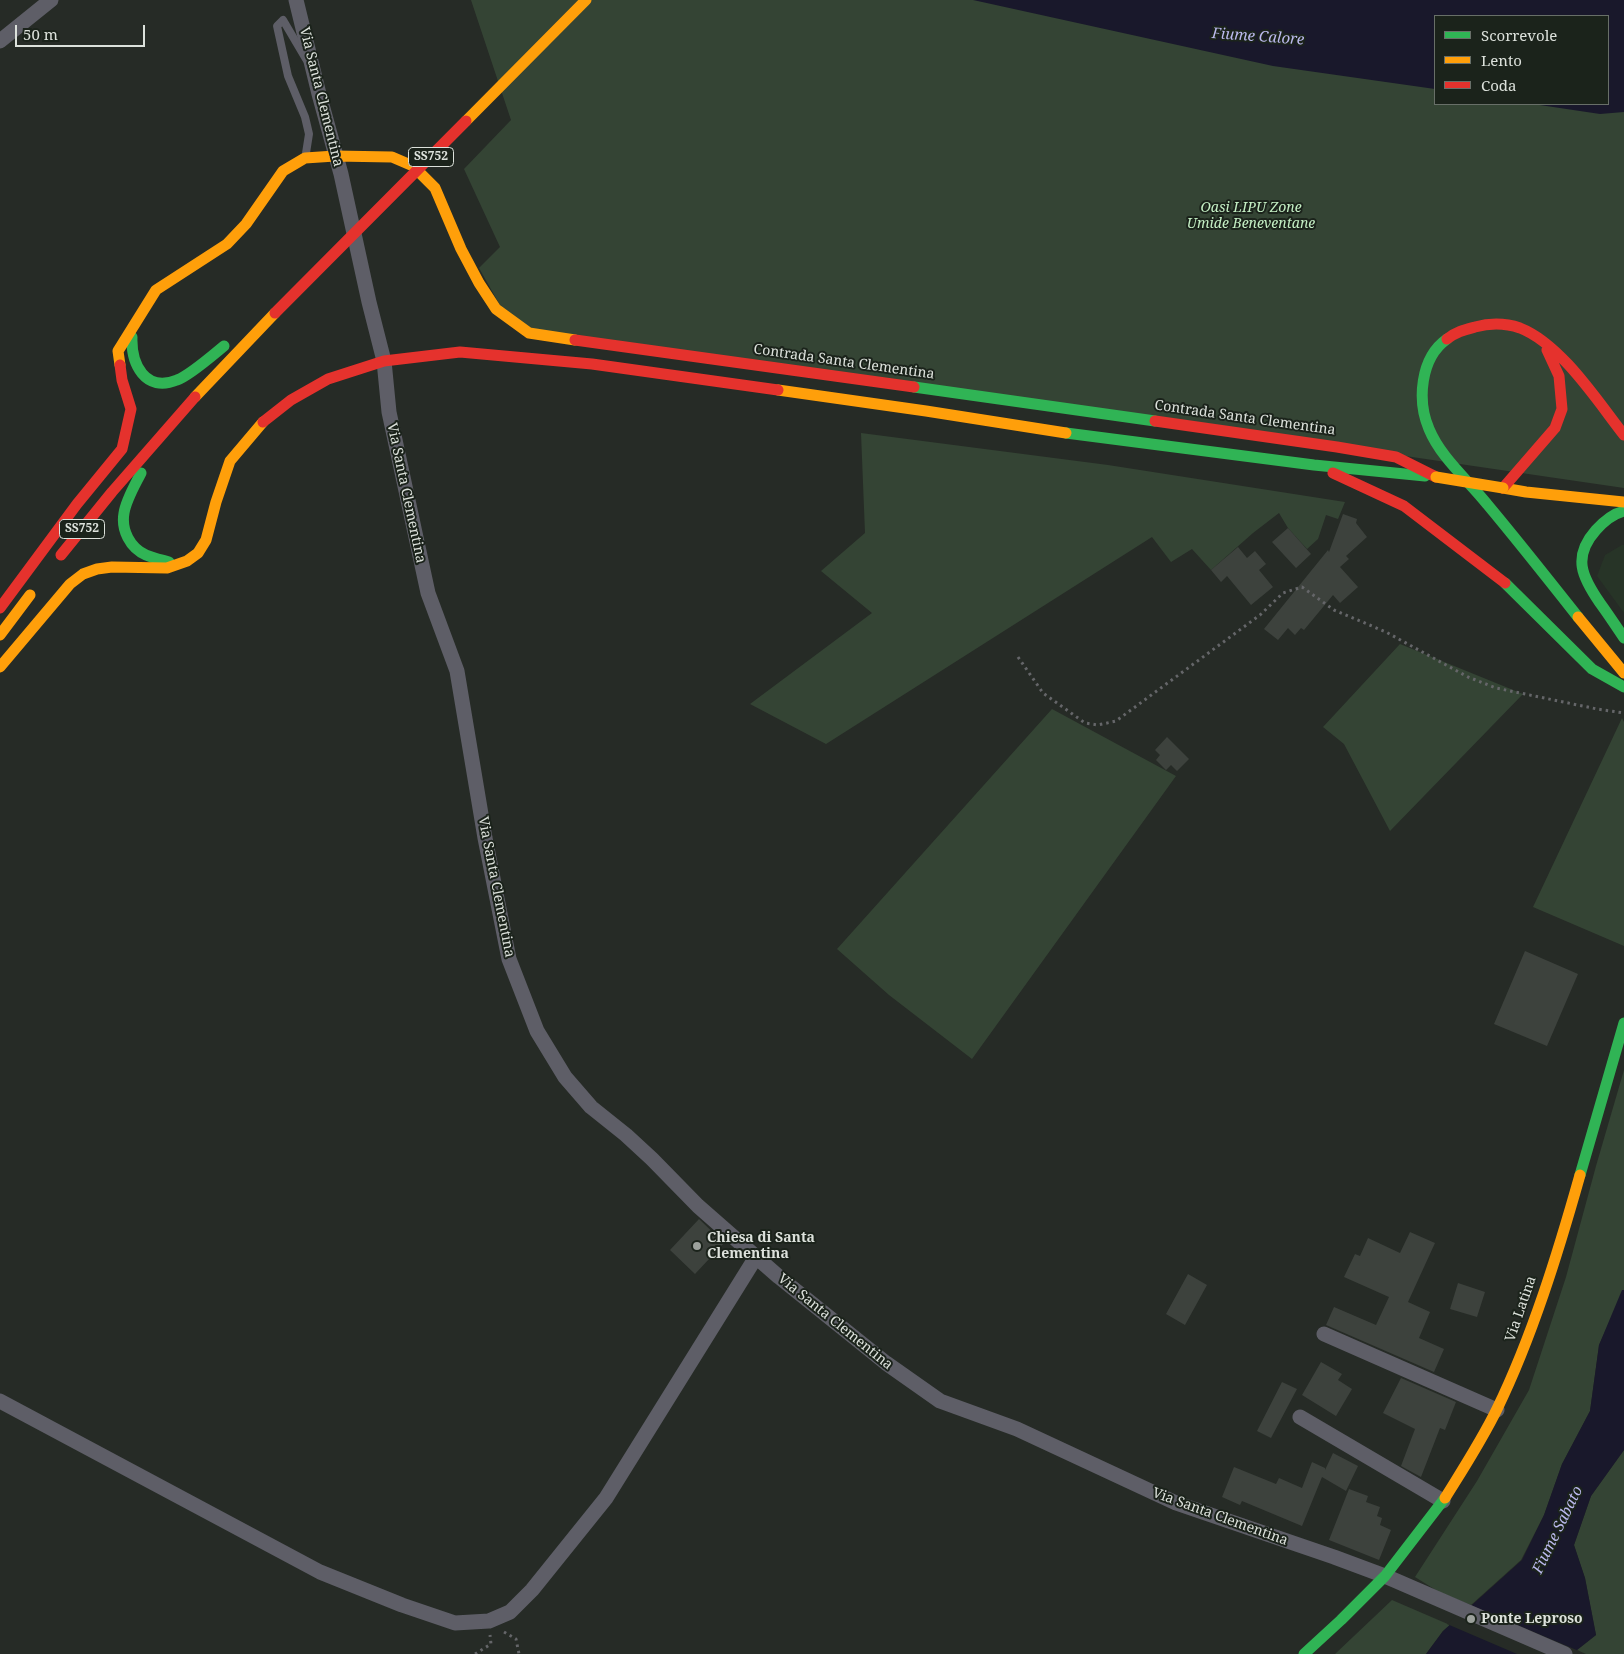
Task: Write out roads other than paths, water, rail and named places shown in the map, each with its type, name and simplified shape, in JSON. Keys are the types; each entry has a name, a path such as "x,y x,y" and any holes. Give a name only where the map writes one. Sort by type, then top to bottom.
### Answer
{"main road":[{"name":"SS752","path":"51,568 168,427 206,385 586,0"},
{"name":"Contrada Santa Clementina","path":"305,158 335,156 392,157 413,166 435,188 461,249 479,283 496,309 529,333 1337,446 1396,457 1436,477"},
{"path":"0,608 77,504 122,450 131,409 122,380 118,351 156,290 226,244 246,224 283,171 305,158"},
{"path":"140,314 133,335 132,356 139,370 150,381 172,383 275,313"},
{"path":"1624,435 1574,370 1544,343 1532,334 1518,328 1496,323 1480,325 1454,334 1436,349 1429,360 1422,382 1422,406 1428,430 1444,455 1486,503 1624,673"},
{"path":"1503,488 1555,428 1562,409 1559,376 1544,343"},
{"name":"Contrada Santa Clementina","path":"177,565 187,561 198,552 206,540 216,502 230,462 262,423 291,400 328,379 384,361 460,352 592,364 926,411 1072,434 1436,477 1526,492 1624,502"},
{"path":"168,427 145,464 124,511 123,523 128,540 135,548 145,555 177,565"},
{"path":"1314,464 1404,506 1508,585 1592,669 1624,687"},
{"path":"1624,511 1616,513 1602,523 1587,540 1583,550 1582,565 1586,582 1624,638"},
{"path":"0,667 70,584 83,574 97,569 112,567 162,569 177,565"},
{"path":"0,635 40,583"},
{"name":"Via Latina","path":"1304,1654 1385,1576 1443,1501 1497,1410 1522,1353 1564,1229 1624,1023"}],"street":[{"path":"0,41 51,0"},
{"name":"Via Santa Clementina","path":"296,0 341,174 384,361 389,412 428,593 457,671 509,959 537,1031 565,1077 591,1108 626,1135 698,1206 756,1257 886,1363 940,1401 1017,1429 1176,1503 1385,1576 1565,1654"},
{"path":"0,1401 320,1572 402,1605 455,1623 489,1621 510,1612 532,1590 606,1498 756,1257"},
{"path":"1324,1334 1497,1410"},
{"path":"1300,1417 1443,1501"}],"lane":[{"path":"305,158 309,134 305,117 288,76 276,26 283,20 315,76"}],"water":[{"name":"Fiume Calore","path":"973,0 1624,0 1624,112 1600,114 1540,105 1609,105 1609,15 1434,15 1434,89 1273,66"},
{"name":"Fiume Sabato","path":"1622,1290 1624,1290 1624,1450 1591,1496 1574,1545 1585,1578 1596,1635 1574,1654 1426,1654 1443,1631 1522,1560 1544,1515 1562,1464 1590,1411 1599,1345"}],"place":[{"name":"Chiesa di Santa Clementina","path":"697,1246"},
{"name":"Ponte Leproso","path":"1471,1619"}],"park label":[{"name":"Oasi LIPU Zone Umide Beneventane","path":"1251,216"}]}
